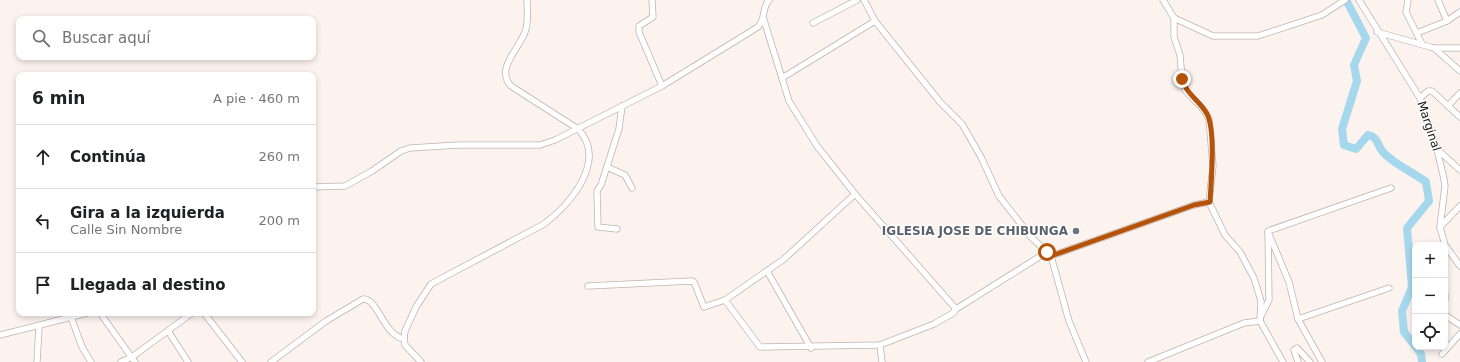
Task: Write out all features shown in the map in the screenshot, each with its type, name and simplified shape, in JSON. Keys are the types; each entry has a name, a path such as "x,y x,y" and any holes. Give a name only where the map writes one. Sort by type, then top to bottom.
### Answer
{"street":[{"path":"401,339 416,307 431,284 544,224 556,216 586,175 588,161 587,142 585,136 578,129 511,86 506,80 505,72 507,64 525,31 527,0"},
{"path":"652,0 653,17 639,26 639,32 662,86"},
{"path":"813,23 857,0"},
{"path":"864,0 875,21 940,102 962,124 981,157 999,196 1030,237 1049,254 1069,321 1086,362"},
{"path":"1163,0 1174,18 1174,37 1180,55 1182,79 1185,90 1199,104 1209,119 1213,166 1210,202 1225,234 1240,252 1254,278 1261,300 1260,318 1283,362"},
{"name":"Marginal","path":"1359,0 1377,32 1420,98 1438,149 1445,186 1440,228 1446,245 1460,264"},
{"path":"1438,0 1447,21"},
{"path":"767,1 764,20 789,101 817,146 855,194 956,309"},
{"path":"1410,1 1406,12 1422,44"},
{"path":"1174,18 1213,36 1258,36 1322,15 1342,2"},
{"path":"1417,32 1447,21 1460,12"},
{"path":"316,187 345,186 372,171 401,151 410,148 459,145 540,145 555,140 662,86 758,27 764,20"},
{"path":"782,78 875,21"},
{"path":"1377,32 1434,48 1460,48"},
{"path":"1434,48 1460,71"},
{"path":"1420,98 1428,91 1432,91 1460,117"},
{"path":"1448,106 1460,93"},
{"path":"617,229 598,227 597,191 601,185 619,129 622,106"},
{"path":"1438,149 1460,170"},
{"path":"607,167 625,175 632,188"},
{"path":"1268,231 1391,188"},
{"path":"588,286 692,281 694,282 704,307 725,300 784,259 855,194"},
{"path":"725,300 760,347 811,348 880,345 934,324 953,313 956,309 1049,254 1194,205 1210,202"},
{"path":"1440,228 1460,206"},
{"path":"1148,362 1260,318 1269,300 1268,231"},
{"path":"1268,231 1289,282 1298,319 1322,362"},
{"path":"767,271 811,348"},
{"path":"1298,319 1389,288"},
{"path":"271,362 326,322 363,299 367,299 372,302 390,332 401,339 421,362"},
{"path":"0,335 39,327 75,316"},
{"path":"102,316 134,360"},
{"path":"121,362 134,360 188,316"},
{"path":"206,316 243,361"},
{"path":"71,317 82,347 91,362"},
{"path":"1448,317 1460,325"},
{"path":"37,362 39,327"},
{"path":"168,331 188,362"},
{"path":"1442,354 1460,334"},
{"path":"880,345 882,362"},
{"path":"1298,362 1294,350 1297,348 1310,362"}],"waterway":[{"path":"1346,0 1366,38 1354,65 1357,81 1342,129 1344,145 1356,149 1368,135 1372,136 1388,157 1426,182 1429,201 1407,228 1412,287 1402,311 1404,332 1412,342"},
{"path":"1418,350 1421,354 1422,362"}],"place":[{"name":"IGLESIA JOSE DE CHIBUNGA","path":"1076,231"}],"route":[{"path":"1047,252 1051,256 1194,205 1210,202 1213,166 1209,119 1207,114 1194,98 1185,90 1182,79"}]}
